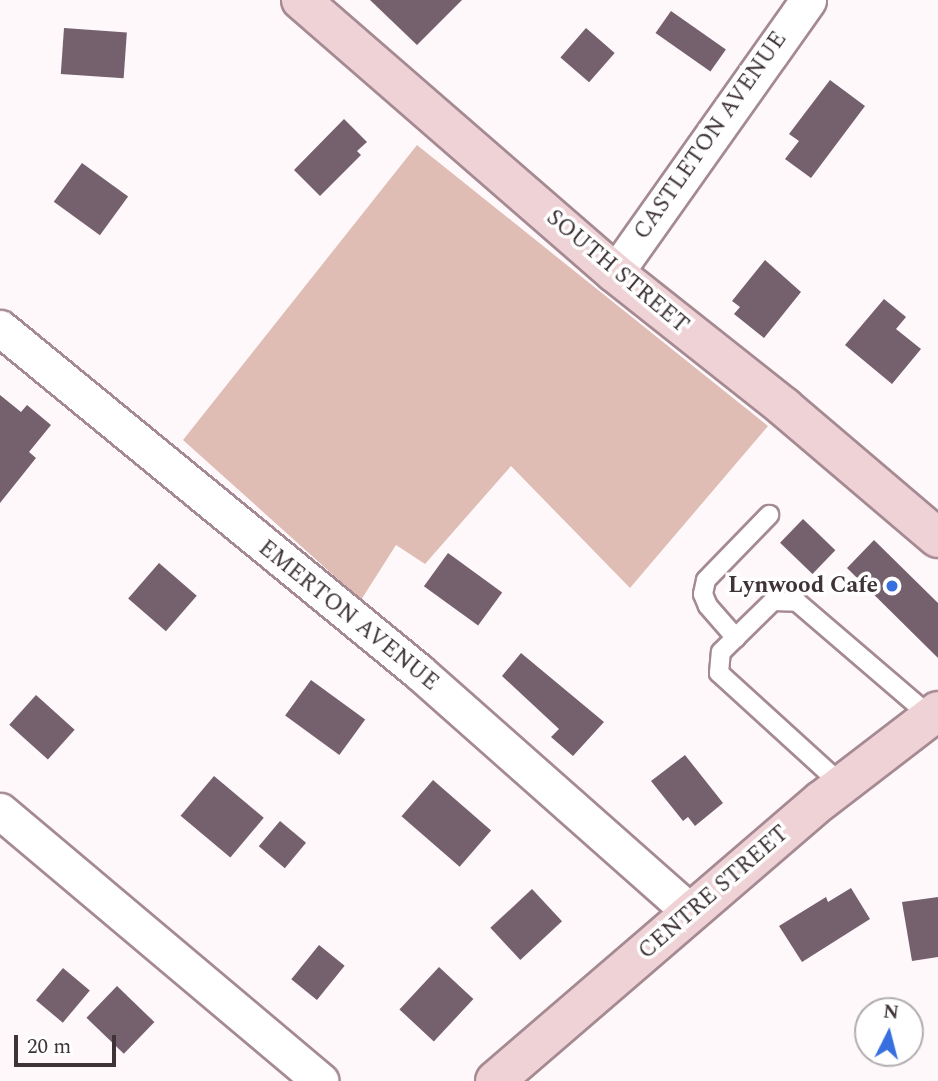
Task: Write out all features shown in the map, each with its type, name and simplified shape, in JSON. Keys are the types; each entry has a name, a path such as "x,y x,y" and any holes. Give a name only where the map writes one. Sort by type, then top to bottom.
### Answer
{"main road":[{"name":"SOUTH STREET","path":"301,0 615,273 784,407 938,538"},
{"name":"CENTRE STREET","path":"495,1081 841,784 934,713"}],"street":[{"name":"CASTLETON AVENUE","path":"615,273 808,0"},
{"name":"EMERTON AVENUE","path":"0,328 418,671 690,912"},
{"path":"0,811 321,1081"}],"lane":[{"path":"736,638 708,607 703,594 706,580 769,515"},
{"path":"841,784 719,673 721,652 773,601 797,602 934,713"}],"shaded area":[{"path":"417,145 768,426 630,588 511,466 425,564 396,545 361,600 183,440"}],"building":[{"path":"370,0 462,0 417,45"},
{"path":"671,11 726,49 710,72 656,33"},
{"path":"64,28 127,32 124,78 61,74"},
{"path":"586,28 615,53 589,82 560,57"},
{"path":"830,80 865,106 811,178 785,159 799,141 789,134"},
{"path":"344,119 367,142 357,151 361,155 320,196 294,170"},
{"path":"82,163 128,197 100,235 54,202"},
{"path":"765,260 801,292 764,338 734,314 740,307 732,301"},
{"path":"884,299 906,317 896,329 921,349 892,384 845,345"},
{"path":"0,395 21,412 27,405 51,425 29,452 36,458 0,503"},
{"path":"803,519 835,550 812,574 780,543"},
{"name":"Lynwood Cafe","path":"874,540 938,603 938,658 847,568"},
{"path":"448,553 502,592 478,626 424,586"},
{"path":"159,563 197,596 166,631 128,598"},
{"path":"521,653 604,722 573,756 551,737 559,729 502,676"},
{"path":"311,680 365,719 339,755 285,716"},
{"path":"36,695 75,730 48,760 9,725"},
{"path":"685,755 723,803 695,826 688,817 683,821 651,781"},
{"path":"214,776 264,818 230,858 181,816"},
{"path":"433,780 491,831 460,867 402,816"},
{"path":"280,821 306,843 285,868 259,846"},
{"path":"851,888 870,919 802,962 779,926 826,897 828,902"},
{"path":"532,889 562,921 520,960 490,928"},
{"path":"938,897 938,957 912,961 902,902"},
{"path":"319,945 345,966 317,1000 291,979"},
{"path":"439,967 473,999 434,1041 399,1009"},
{"path":"63,968 90,990 63,1023 36,1000"},
{"path":"117,986 154,1022 124,1054 86,1018"}],"place":[{"name":"Lynwood Cafe","path":"892,586"}]}
